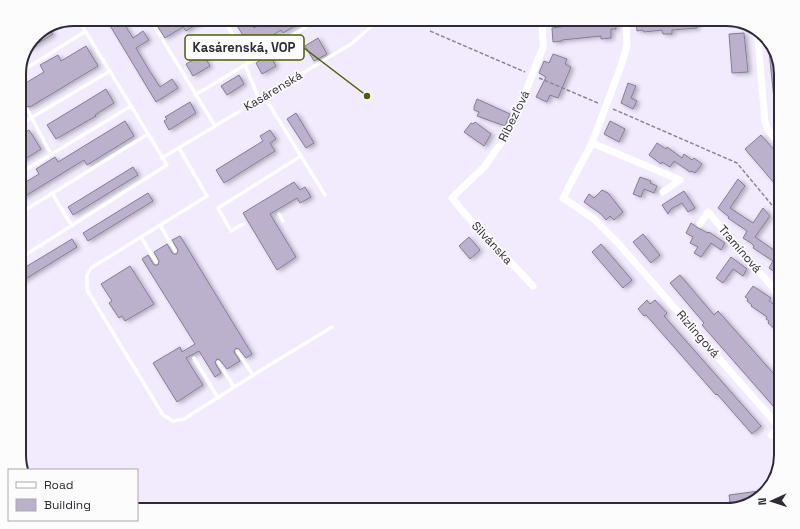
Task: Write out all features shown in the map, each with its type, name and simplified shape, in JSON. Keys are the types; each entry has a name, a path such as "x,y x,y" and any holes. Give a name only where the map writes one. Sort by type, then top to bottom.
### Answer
{"street":[{"name":"Ríbezľová","path":"452,198 485,166 506,136 543,47 542,26"},
{"path":"626,26 627,46 592,143 680,180 663,192"},
{"path":"757,37 765,122 768,130 774,136"},
{"name":"Rizlingová","path":"592,143 584,161 563,198 594,218 616,241 774,420"},
{"name":"Silvánska","path":"452,198 466,215 533,286"},
{"name":"Tramínová","path":"700,224 708,212 774,289"},
{"name":"Rizlingová","path":"771,435 774,432"}],"lane":[{"path":"26,255 167,165 82,26"},
{"path":"154,26 215,126"},
{"path":"227,26 250,62"},
{"path":"196,95 306,26"},
{"name":"Kasárenská","path":"162,158 351,44 372,26"},
{"path":"27,68 86,32"},
{"path":"245,65 259,99"},
{"path":"26,120 110,71"},
{"path":"264,96 325,195"},
{"path":"26,170 131,106"},
{"path":"27,109 51,154"},
{"path":"26,210 148,134"},
{"path":"179,148 207,196 91,268 87,275 87,290 163,415 173,421 184,419 332,327"},
{"path":"243,224 231,231 218,208 301,156"},
{"path":"52,193 72,226"},
{"path":"279,214 283,221"},
{"path":"160,225 175,251"},
{"path":"141,237 156,262"},
{"path":"237,351 254,375"},
{"path":"194,358 218,398"},
{"path":"218,362 234,387"}],"path":[{"path":"430,31 737,162 774,207"}],"building":[{"path":"110,26 125,26 133,38 143,31 149,40 136,48 149,70 160,87 172,79 178,88 156,102"},
{"path":"158,26 194,26 186,31 183,27 165,38"},
{"path":"237,26 253,26 254,28 258,26 295,26 283,33 281,30 262,42 266,48 255,55"},
{"path":"567,26 616,26 616,29 611,29 611,38 601,39 601,36 553,42 552,28"},
{"path":"637,26 697,26 697,28 672,30 672,34 663,34 662,30 644,32 643,30 637,31"},
{"path":"51,32 53,34 36,45 47,34"},
{"path":"744,33 748,72 732,73 729,34"},
{"path":"318,38 327,54 314,61 305,46"},
{"path":"86,46 98,66 30,107 26,106 26,83 44,72 40,65 58,55 61,61"},
{"path":"769,53 774,67 774,99"},
{"path":"203,54 210,66 193,76 186,64"},
{"path":"269,54 276,66 262,74 256,63"},
{"path":"553,54 567,59 565,64 571,67 558,98 550,95 547,102 536,97 546,77 539,73 544,61 549,63"},
{"path":"239,75 244,84 227,95 221,86"},
{"path":"628,83 636,86 631,98 637,101 633,109 621,103"},
{"path":"106,89 114,103 95,115 96,116 56,139 47,125"},
{"path":"477,99 510,114 505,126 477,116 479,112 474,110 474,107"},
{"path":"190,102 196,113 169,130 164,121 167,119 165,117"},
{"path":"296,113 314,143 306,148 287,119"},
{"path":"125,121 134,136 87,165 84,160 26,196 26,182 39,174 36,169 55,157 58,162"},
{"path":"610,121 625,129 619,142 604,134"},
{"path":"475,122 491,134 484,146 464,132 471,123 473,124"},
{"path":"29,130 41,149 26,159 26,132"},
{"path":"270,130 276,139 270,143 275,151 224,183 216,170 263,141 260,136"},
{"path":"761,135 774,150 774,183 745,149"},
{"path":"657,143 666,149 667,147 682,158 684,154 692,160 694,158 702,164 695,173 692,171 690,172 674,161 670,167 662,162 661,164 649,155"},
{"path":"133,167 138,175 73,215 68,207"},
{"path":"640,177 651,181 650,183 657,186 654,193 644,189 641,197 633,194"},
{"path":"738,179 745,186 730,208 753,223 763,208 770,216 755,237 774,250 774,271 769,268 773,261 753,248 754,246 751,243 743,238 747,231 728,218 729,217 718,208"},
{"path":"294,182 300,190 305,187 311,197 300,203 297,198 270,214 296,257 277,270 243,213"},
{"path":"602,190 608,193 623,212 614,220 610,216 606,220 601,214 584,202 589,194 594,198"},
{"path":"684,191 695,208 688,212 682,203 671,209 668,214 662,205"},
{"path":"148,193 153,201 88,241 83,233"},
{"path":"691,223 708,233 709,232 725,243 721,250 711,243 701,257 694,253 698,247 690,243 693,237 686,233"},
{"path":"643,234 660,255 651,263 633,242"},
{"path":"180,236 252,354 246,358 239,349 236,348 234,352 240,361 227,369 220,360 217,359 215,363 221,373 215,377 199,351 186,358 203,385 177,402 153,363 180,347 182,352 195,344 142,259 148,255 154,265 158,265 159,261 154,252 167,244 173,254 177,254 178,250 172,240"},
{"path":"469,237 480,250 470,259 459,246"},
{"path":"72,239 77,247 26,279 26,267"},
{"path":"601,244 632,280 623,288 592,252"},
{"path":"731,257 747,269 743,276 733,269 723,283 716,278"},
{"path":"130,266 154,304 125,321 122,316 119,318 109,303 112,301 101,284"},
{"path":"680,275 714,315 718,311 774,374 774,407 702,325 704,323 670,283"},
{"path":"753,286 771,298 769,301 774,305 774,328 768,323 769,321 766,319 767,317 751,306 752,305 747,301 748,299 745,297"},
{"path":"647,300 650,304 655,300 667,313 664,316 761,426 752,434 646,315 644,316 638,309"},
{"path":"752,492 752,496 730,503 729,495"}],"place":[{"name":"Kasárenská, VOP","path":"367,96"}]}
